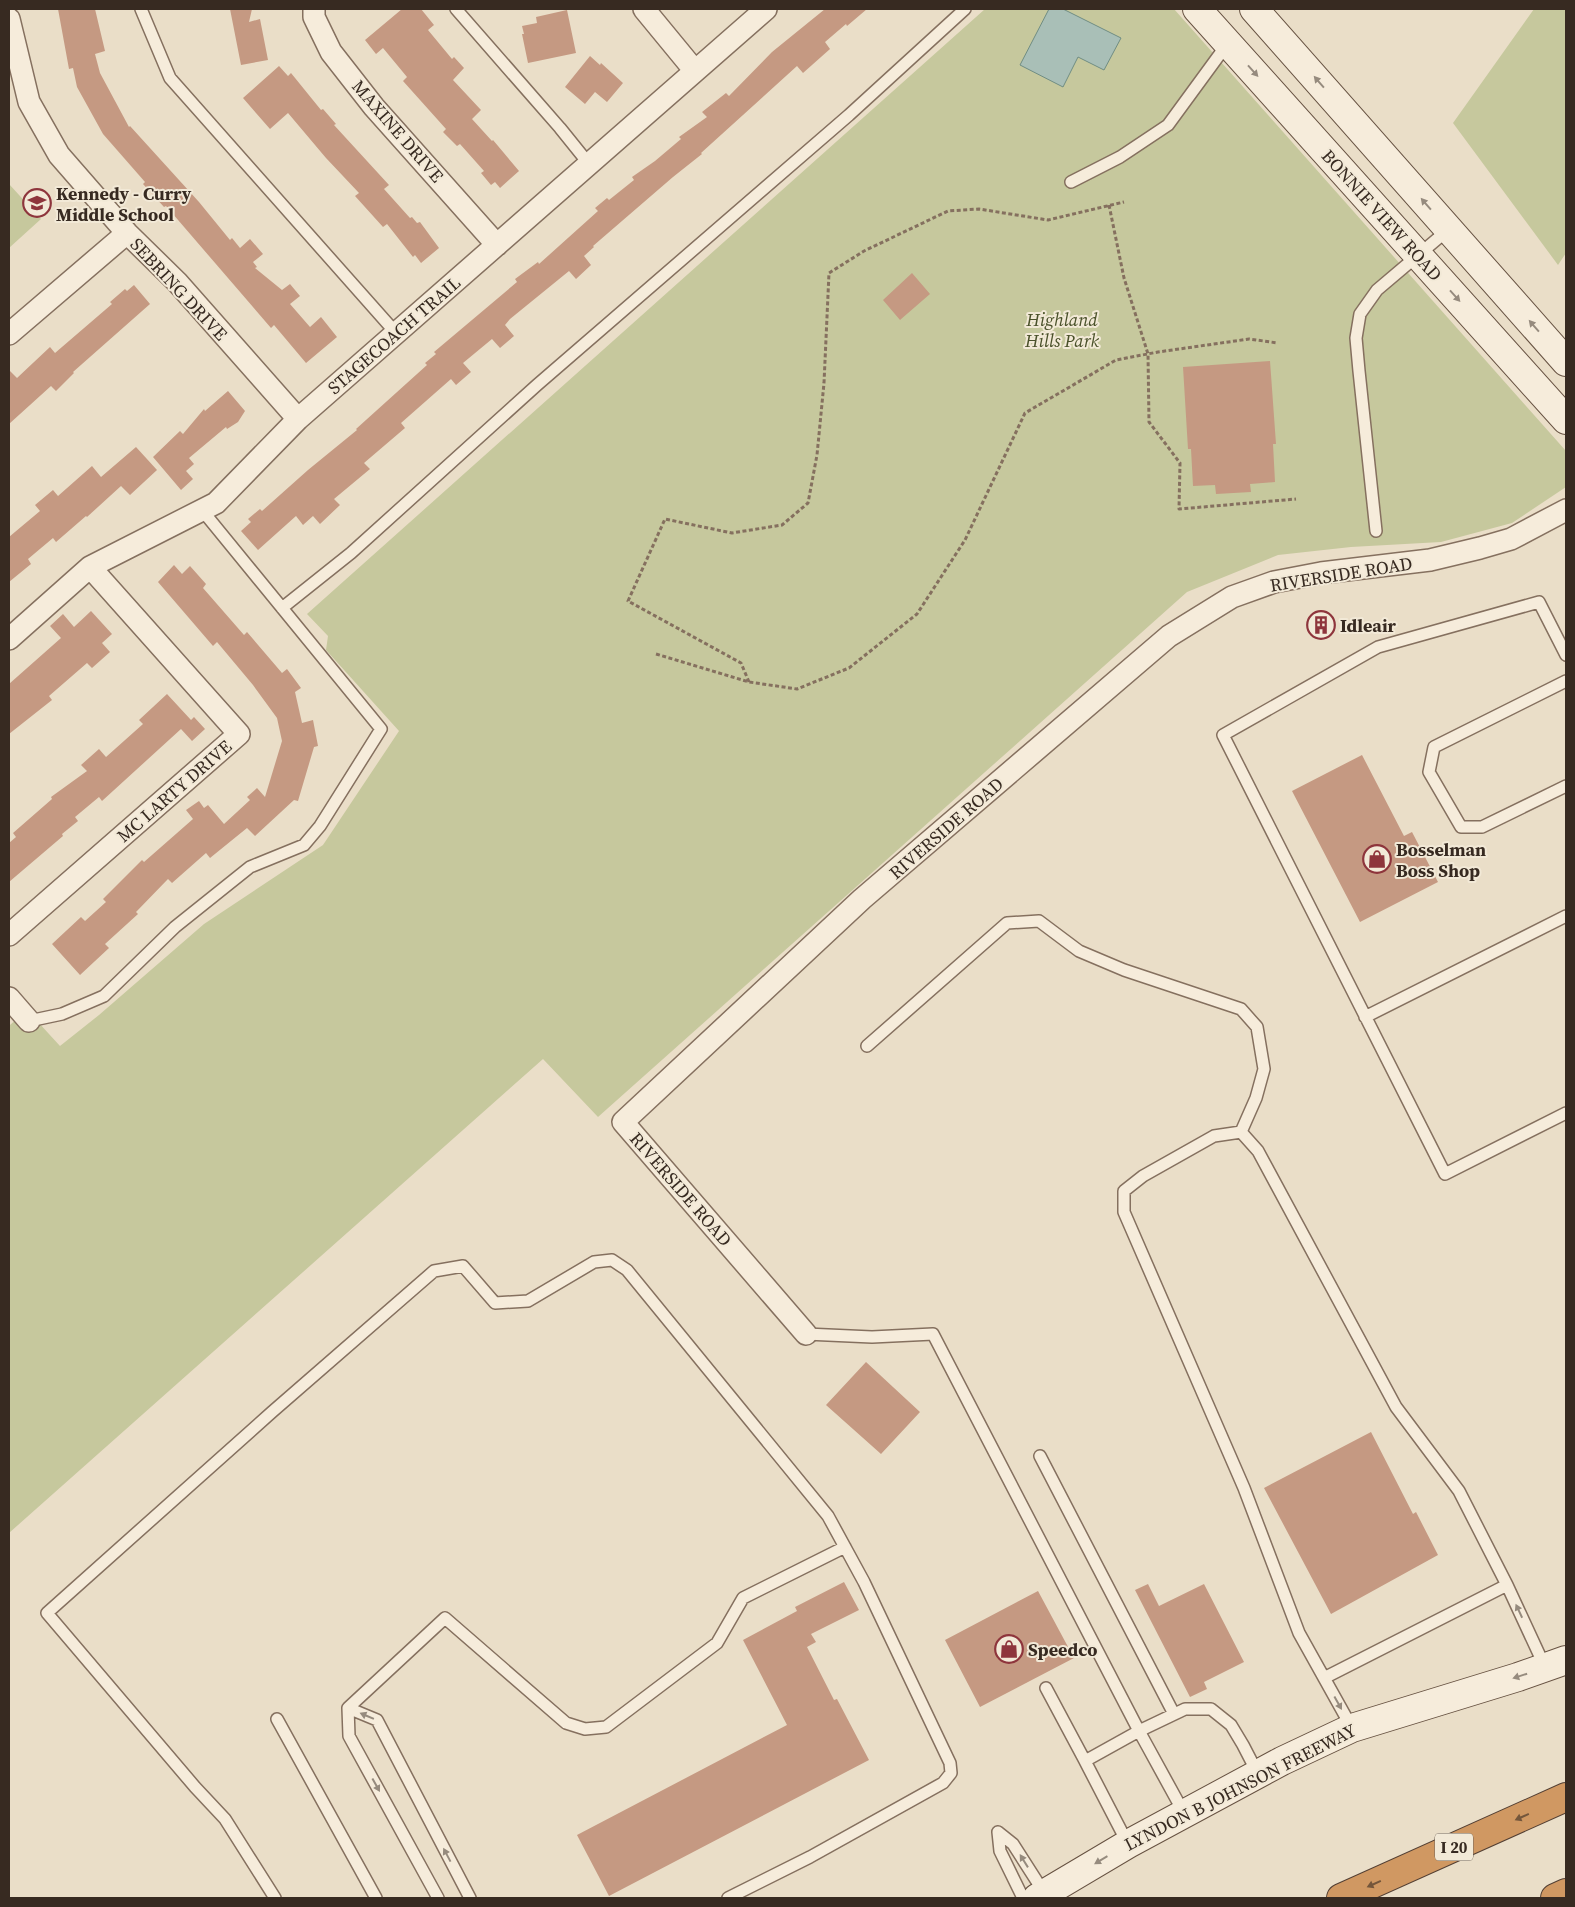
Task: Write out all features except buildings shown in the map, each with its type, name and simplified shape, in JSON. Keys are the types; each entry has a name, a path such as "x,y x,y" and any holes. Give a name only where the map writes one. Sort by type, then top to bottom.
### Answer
{"highway":[{"name":"I 20","path":"1342,1898 1566,1797"},
{"path":"1555,1898 1566,1893"}],"main road":[{"name":"BONNIE VIEW ROAD","path":"1198,9 1566,420"},
{"path":"1228,42 1258,11 1566,362"},
{"name":"LYNDON B JOHNSON FREEWAY","path":"1035,1897 1184,1813 1352,1728 1556,1664"}],"street":[{"name":"MAXINE DRIVE","path":"314,9 314,17 331,52 374,106 496,245"},
{"path":"644,9 695,71"},
{"name":"STAGECOACH TRAIL","path":"9,639 90,567 216,502 298,419 766,9"},
{"name":"SEBRING DRIVE","path":"9,19 29,102 59,155 127,233 177,282 298,419"},
{"path":"9,334 127,233"},
{"name":"RIVERSIDE ROAD","path":"806,1334 623,1122 862,899 1169,636 1232,597 1274,582 1321,573 1430,560 1480,548 1511,539 1566,510"},
{"name":"MC LARTY DRIVE","path":"9,935 239,734 90,567"},
{"path":"9,998 29,1021"}],"lane":[{"path":"141,9 170,78 396,333"},
{"path":"456,9 589,164"},
{"path":"282,608 351,553 537,385 849,115 965,9"},
{"path":"1071,182 1120,158 1168,125 1228,42"},
{"path":"1376,532 1356,338 1358,322 1360,314 1377,290 1449,229"},
{"path":"29,1021 62,1014 104,996 175,927 250,867 304,845 320,826 381,729 202,510"},
{"path":"1566,655 1539,602 1378,647 1223,735 1445,1174 1566,1113"},
{"path":"1566,681 1434,747 1429,772 1461,827 1482,827 1566,786"},
{"path":"1365,1017 1566,916"},
{"path":"866,1046 1007,923 1039,921 1080,951 1124,970 1241,1009 1257,1027 1264,1069 1256,1098 1241,1132"},
{"path":"1241,1132 1258,1152 1396,1407 1459,1491 1507,1585 1556,1664"},
{"path":"1241,1132 1214,1136 1143,1176 1124,1190 1124,1212 1244,1488 1299,1633 1352,1728"},
{"path":"275,1898 225,1819 195,1787 47,1613 272,1412 434,1271 463,1266 495,1303 528,1301 594,1262 612,1260 627,1270 828,1516 864,1582 950,1763 951,1773 943,1783 897,1810 728,1898"},
{"path":"806,1334 872,1338 933,1334 1139,1731 1184,1813"},
{"path":"1040,1456 1174,1714"},
{"path":"438,1898 348,1736 348,1708 445,1618 566,1722 585,1729 606,1727 717,1643 743,1598 845,1547"},
{"path":"1324,1678 1507,1585"},
{"path":"1046,1688 1128,1844"},
{"path":"348,1708 377,1720 470,1898"},
{"path":"1085,1761 1139,1731 1185,1709 1211,1709 1231,1725 1258,1774"},
{"path":"277,1719 376,1898"},
{"path":"998,1832 1013,1844 1035,1897 1000,1851 998,1832"}],"path":[{"path":"749,682 741,663 628,601 665,519 732,533 782,524 808,503 817,455 824,383 829,273 864,251 948,211 979,209 1048,220 1124,202"},
{"path":"1109,205 1124,278 1148,354 1149,422 1180,463 1179,509 1296,499"},
{"path":"656,654 749,682 797,689 849,668 918,614 966,540 1025,413 1116,360 1250,339 1278,343"}],"green space":[{"name":"Highland Hills Park","path":"985,9 1174,9 1566,451 1566,487 1512,523 1441,542 1351,547 1278,555 1187,592 598,1117 543,1059 9,1533 9,1024 27,1010 60,1046 99,1015 204,924 323,845 399,731 326,650 328,636 307,614"},
{"path":"1534,9 1566,9 1566,253 1558,265 1453,123"},
{"path":"9,184 41,219 9,248"}],"water":[{"path":"1049,9 1063,9 1121,38 1104,70 1078,57 1063,87 1020,65"}],"place":[{"name":"Kennedy - Curry Middle School","path":"37,203"},
{"name":"Idleair","path":"1321,625"},
{"name":"Bosselman Boss Shop","path":"1377,859"},
{"name":"Speedco","path":"1009,1649"}]}
